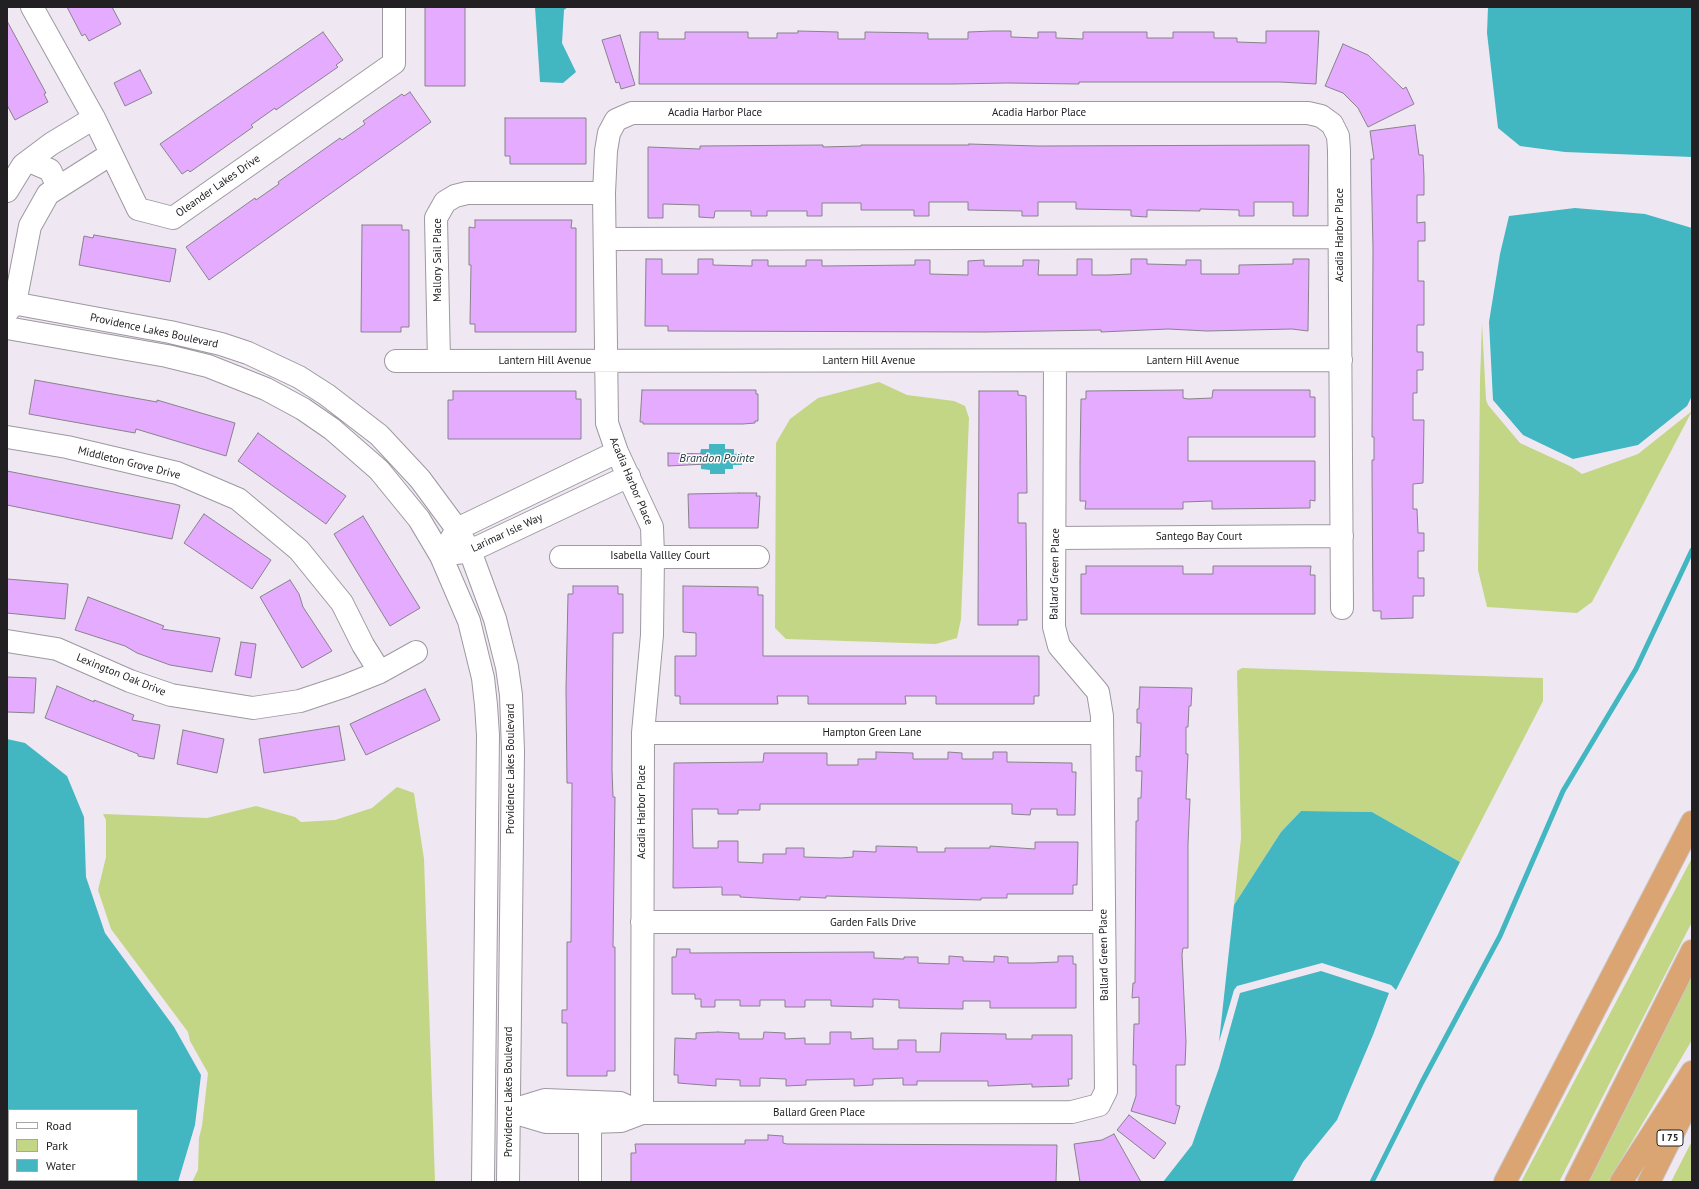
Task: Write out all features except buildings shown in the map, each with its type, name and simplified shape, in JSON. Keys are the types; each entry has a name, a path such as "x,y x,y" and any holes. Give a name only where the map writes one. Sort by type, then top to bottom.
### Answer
{"highway":[{"path":"1505,1182 1692,822"},
{"path":"1576,1182 1692,951"},
{"path":"1621,1182 1692,1072"},
{"name":"I 75","path":"1649,1182 1692,1095"}],"street":[{"name":"Oleander Lakes Drive","path":"32,7 94,118 138,209 173,218 394,63 394,7"},
{"name":"Acadia Harbor Place","path":"642,1113 643,733 652,635 653,556 652,527 617,452 607,423 604,193 606,151 609,134 616,120 632,114 1308,113 1321,116 1332,124 1338,136 1339,150 1342,608"},
{"path":"7,192 23,165 51,144 94,118"},
{"path":"10,306 30,226 48,194 111,154"},
{"path":"29,161 50,170 58,187"},
{"name":"Mallory Sail Place","path":"438,361 436,218 445,202 455,196 467,193 604,193"},
{"path":"605,239 1339,237"},
{"name":"Providence Lakes Boulevard","path":"10,306 170,332 221,344 254,356 299,377 327,395 379,435 420,479 457,529 470,552 495,619 507,667 512,709 513,751 508,1182"},
{"name":"Providence Lakes Boulevard","path":"7,328 167,356 208,366 266,389 303,409 332,429 379,470 419,518 441,556 469,621 480,664 486,705 488,735 483,1182"},
{"name":"Lantern Hill Avenue","path":"396,360 1341,360"},
{"name":"Ballard Green Place","path":"642,1113 1072,1112 1099,1105 1106,1091 1102,716 1098,692 1059,646 1054,627 1056,538 1055,361"},
{"name":"Middleton Grove Drive","path":"7,437 67,448 177,473 238,500 299,550 342,603 363,645 380,672"},
{"path":"441,556 457,529 617,452"},
{"path":"570,474 582,497"},
{"name":"Larimar Isle Way","path":"441,556 470,552 582,497 629,476"},
{"name":"Santego Bay Court","path":"1056,538 1342,536"},
{"name":"Isabella Vallley Court","path":"562,556 758,557"},
{"name":"Lexington Oak Drive","path":"7,641 57,650 130,681 172,695 253,708 300,701 380,672 416,652"},
{"name":"Hampton Green Lane","path":"643,733 1102,733"},
{"name":"Garden Falls Drive","path":"642,922 1104,922"},
{"path":"484,1111 509,1111 545,1100 590,1112 620,1103 642,1113"},
{"path":"590,1112 590,1182"}],"green space":[{"path":"1482,323 1486,400 1488,405 1520,443 1572,467 1582,474 1638,454 1692,411 1592,602 1577,613 1487,607 1478,570"},
{"path":"879,382 907,395 954,401 965,406 969,418 961,619 957,638 936,644 786,639 775,628 776,443 790,419 818,398"},
{"path":"1242,668 1543,678 1543,701 1460,862 1372,812 1301,811 1281,832 1234,905 1241,838 1237,671"},
{"path":"397,787 414,793 424,859 435,1182 192,1182 198,1170 199,1138 202,1126 208,1073 190,1041 188,1032 111,929 98,890 106,857 106,820 103,814 207,818 256,806 295,817 301,822 335,820 372,808"},
{"path":"1692,858 1692,922 1559,1182 1521,1182"},
{"path":"1692,975 1692,1040 1608,1182 1587,1182"},
{"path":"1692,1141 1692,1182 1671,1182 1675,1174"}],"water":[{"path":"535,7 568,7 564,10 562,43 576,72 563,83 540,82"},
{"path":"1488,7 1692,7 1692,157 1565,152 1520,146 1498,128 1487,33"},
{"path":"1575,208 1645,214 1692,228 1692,396 1687,406 1638,445 1573,459 1523,435 1493,400 1489,322 1500,254 1509,216"},
{"name":"Brandon Pointe","path":"709,444 725,444 725,449 734,449 734,454 742,453 742,465 733,465 733,469 725,469 725,474 710,474 710,470 701,469 701,465 692,465 692,454 700,454 701,449 709,449"},
{"path":"7,739 25,743 67,776 84,817 86,877 105,933 174,1027 201,1075 195,1125 178,1182 7,1182"},
{"path":"1301,811 1372,812 1460,862 1396,990 1391,985 1322,963 1237,986 1234,990 1219,1042 1234,905 1281,832"},
{"path":"1321,971 1389,993 1337,1120 1303,1162 1292,1182 1163,1182 1192,1145 1219,1068 1240,993"}],"waterway":[{"path":"1372,1182 1422,1082 1500,936 1563,791 1636,669 1692,550"}]}
